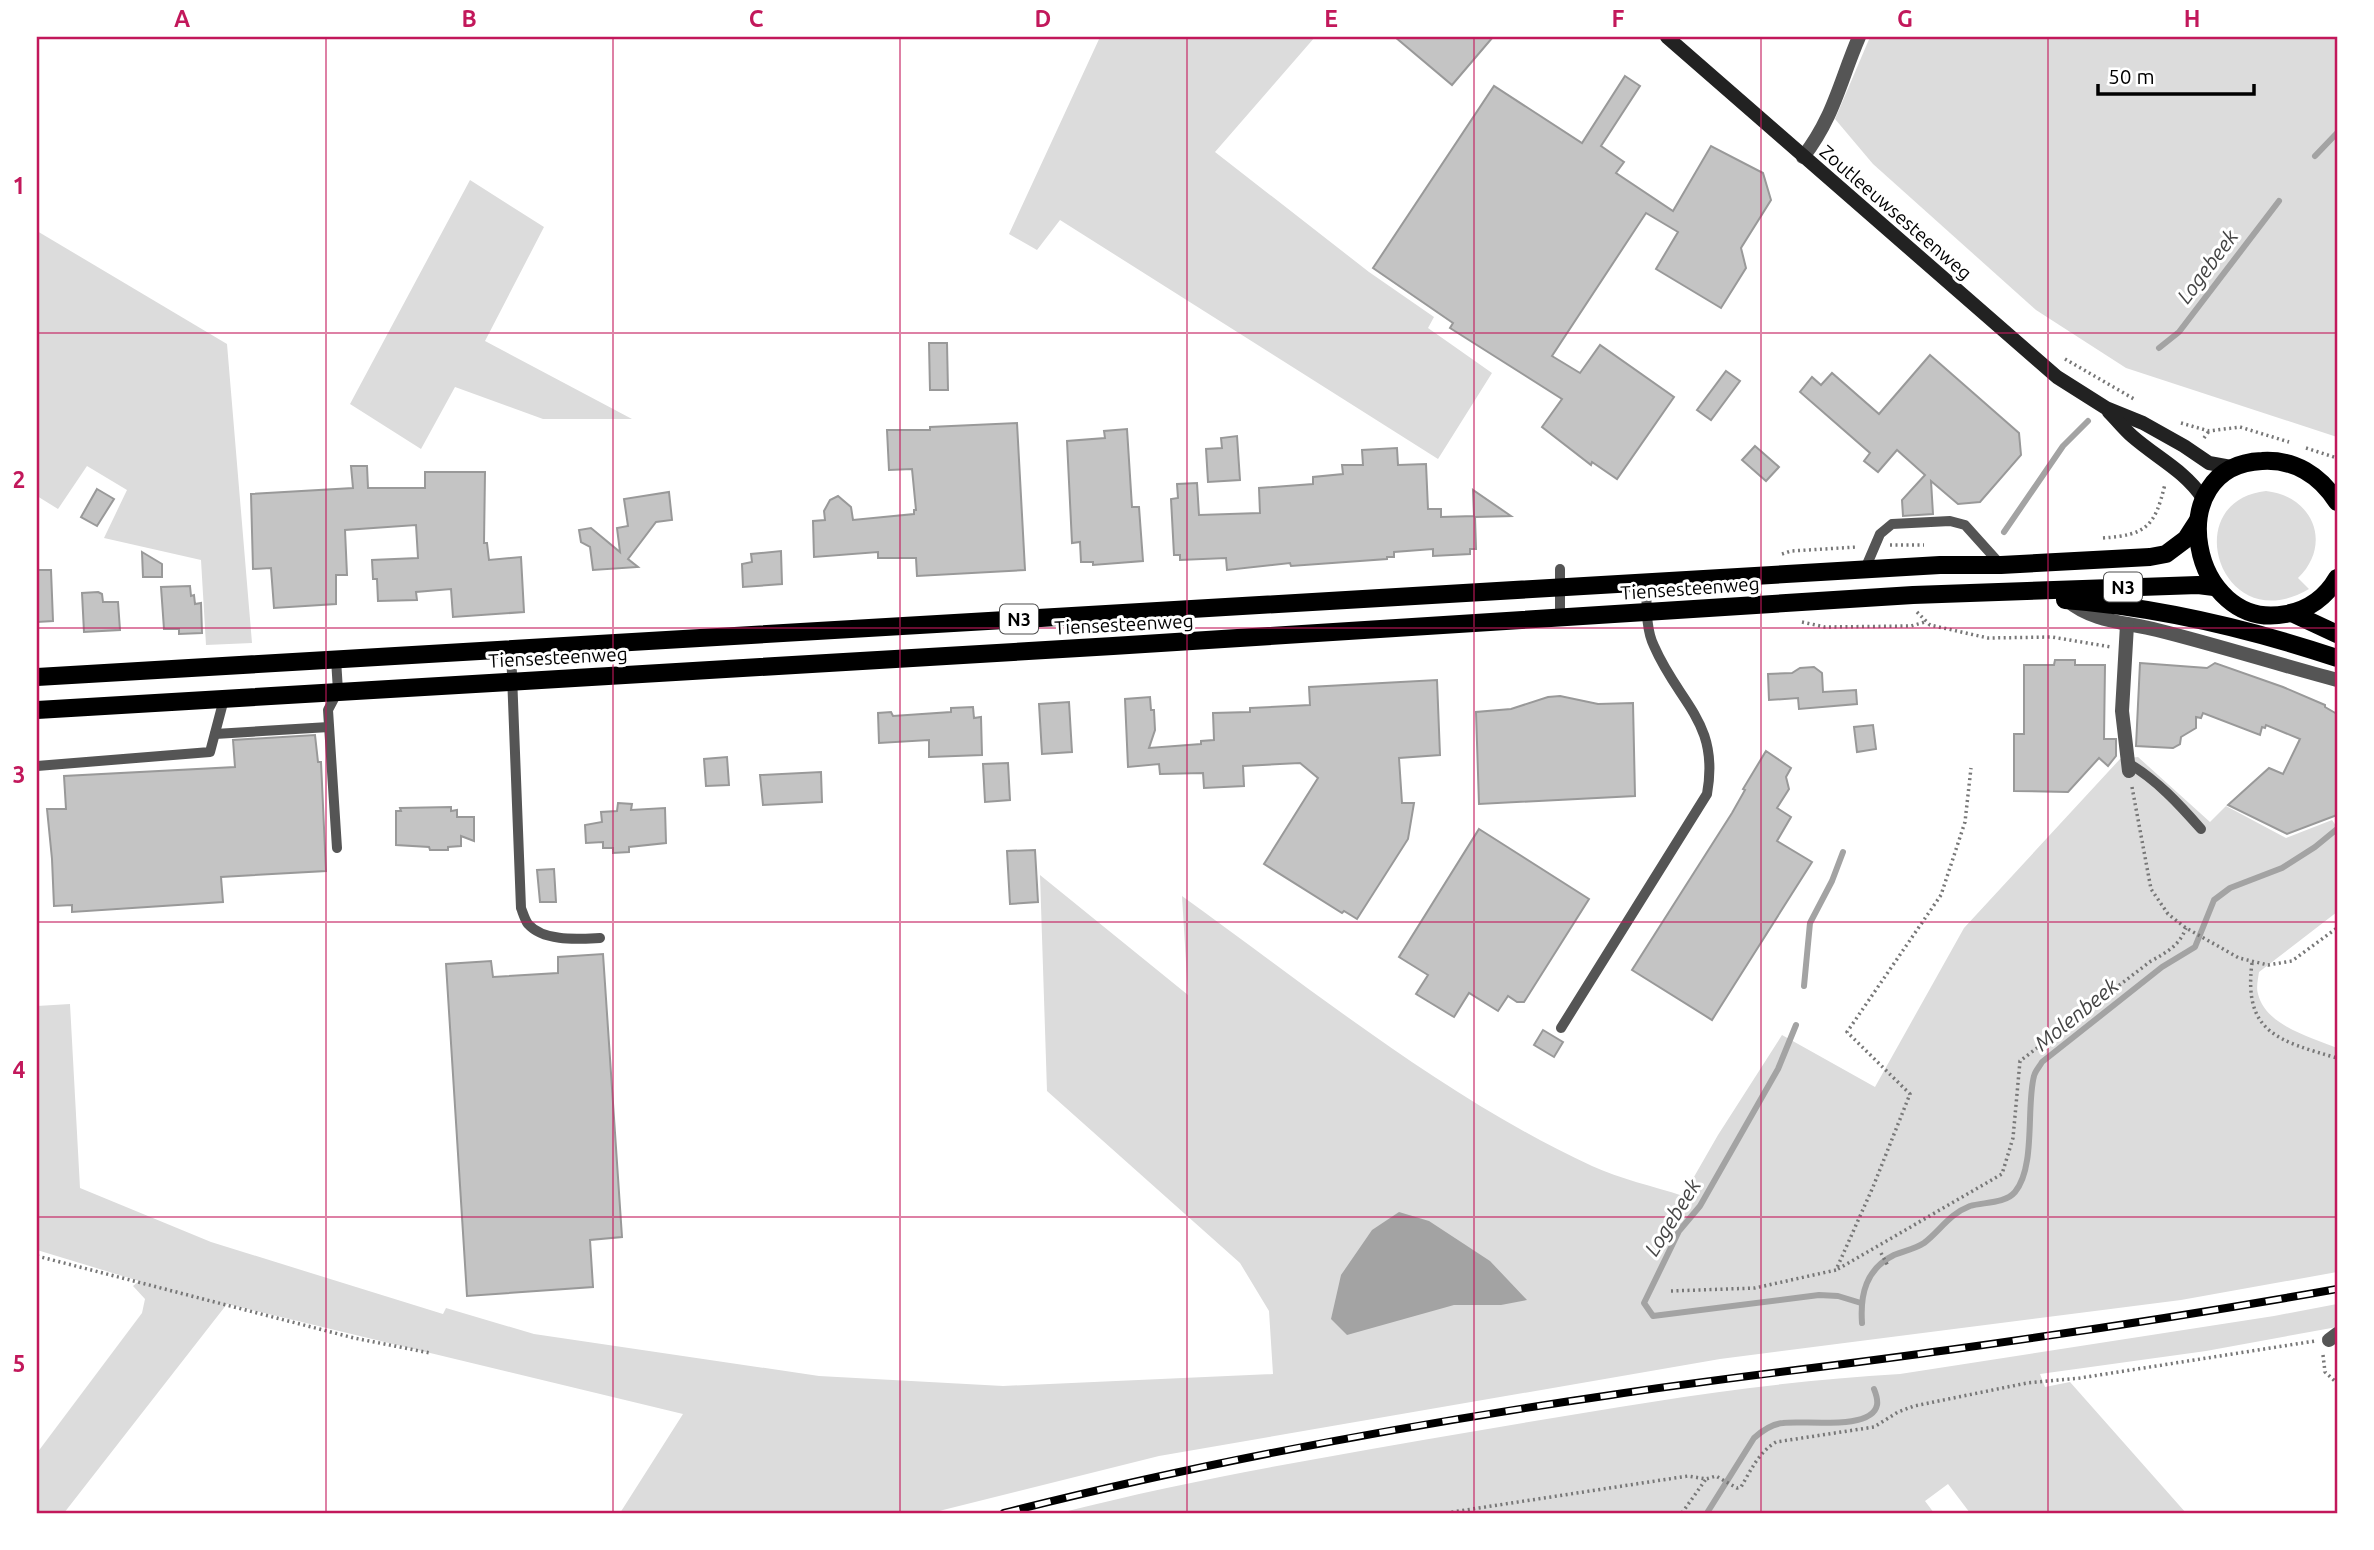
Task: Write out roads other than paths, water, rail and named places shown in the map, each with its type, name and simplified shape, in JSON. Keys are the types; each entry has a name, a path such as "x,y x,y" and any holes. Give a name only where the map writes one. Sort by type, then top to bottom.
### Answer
{"main road":[{"path":"2231,467 2256,461 2283,461 2308,471 2337,501"},
{"name":"N3","path":"2214,587 2200,548 2197,522 2203,498 2211,485 2231,467"},
{"name":"Tiensesteenweg","path":"37,677 1865,569 2132,560 2166,554 2186,539 2197,522"},
{"name":"Tiensesteenweg","path":"37,710 1913,595 2031,593 2088,588 2198,585 2214,587"},
{"path":"2214,587 2234,604 2256,614 2280,616 2322,598 2336,585"},
{"path":"2031,593 2067,600 2119,604 2187,618 2337,658"},
{"path":"2292,613 2337,634"}],"street":[{"name":"Zoutleeuwsesteenweg","path":"1667,37 2057,377 2106,408 2143,423 2209,463 2231,467"},
{"path":"1803,157 1828,120 1859,37"},
{"name":"Zoutleeuwsesteenweg","path":"2106,408 2133,437 2177,468 2203,498"},
{"path":"2067,600 2088,614 2154,629 2337,680"},
{"path":"2127,625 2122,711 2128,767"}],"lane":[{"path":"1865,569 1880,534 1892,524 1950,521 1965,525 2001,565"},
{"path":"1560,569 1560,618"},
{"path":"1561,1028 1707,794 1710,775 1709,750 1703,730 1653,645 1646,582"},
{"path":"511,649 521,908 528,924 544,935 577,940 600,938"},
{"path":"336,659 338,691 328,710 328,727 337,848"},
{"path":"37,766 211,752 224,699"},
{"path":"215,734 328,727"},
{"path":"2128,767 2148,775 2176,800 2201,829"}],"waterway":[{"name":"Logebeek","path":"2315,156 2337,133"},
{"name":"Logebeek","path":"2159,348 2179,332 2279,201"},
{"name":"Logebeek","path":"2004,532 2063,446 2088,421"},
{"name":"Molenbeek","path":"1862,1323 1864,1292 1877,1267 1894,1255 1924,1243 1963,1209 2000,1201 2015,1192 2026,1168 2032,1089 2035,1074 2042,1062 2162,967 2195,947 2214,900 2230,888 2282,868 2337,829"},
{"name":"Logebeek","path":"1804,986 1810,923 1832,881 1843,852"},
{"name":"Logebeek","path":"1796,1025 1778,1069 1700,1206 1679,1231 1644,1303 1653,1316 1819,1295 1838,1296 1861,1303"},
{"name":"Molenbeek","path":"1707,1513 1754,1438 1761,1432 1783,1423 1836,1423 1863,1418 1872,1413 1877,1405 1874,1389"}],"railway":[{"path":"1004,1513 1230,1461 1458,1419 1653,1389 2045,1336 2337,1289"}]}
